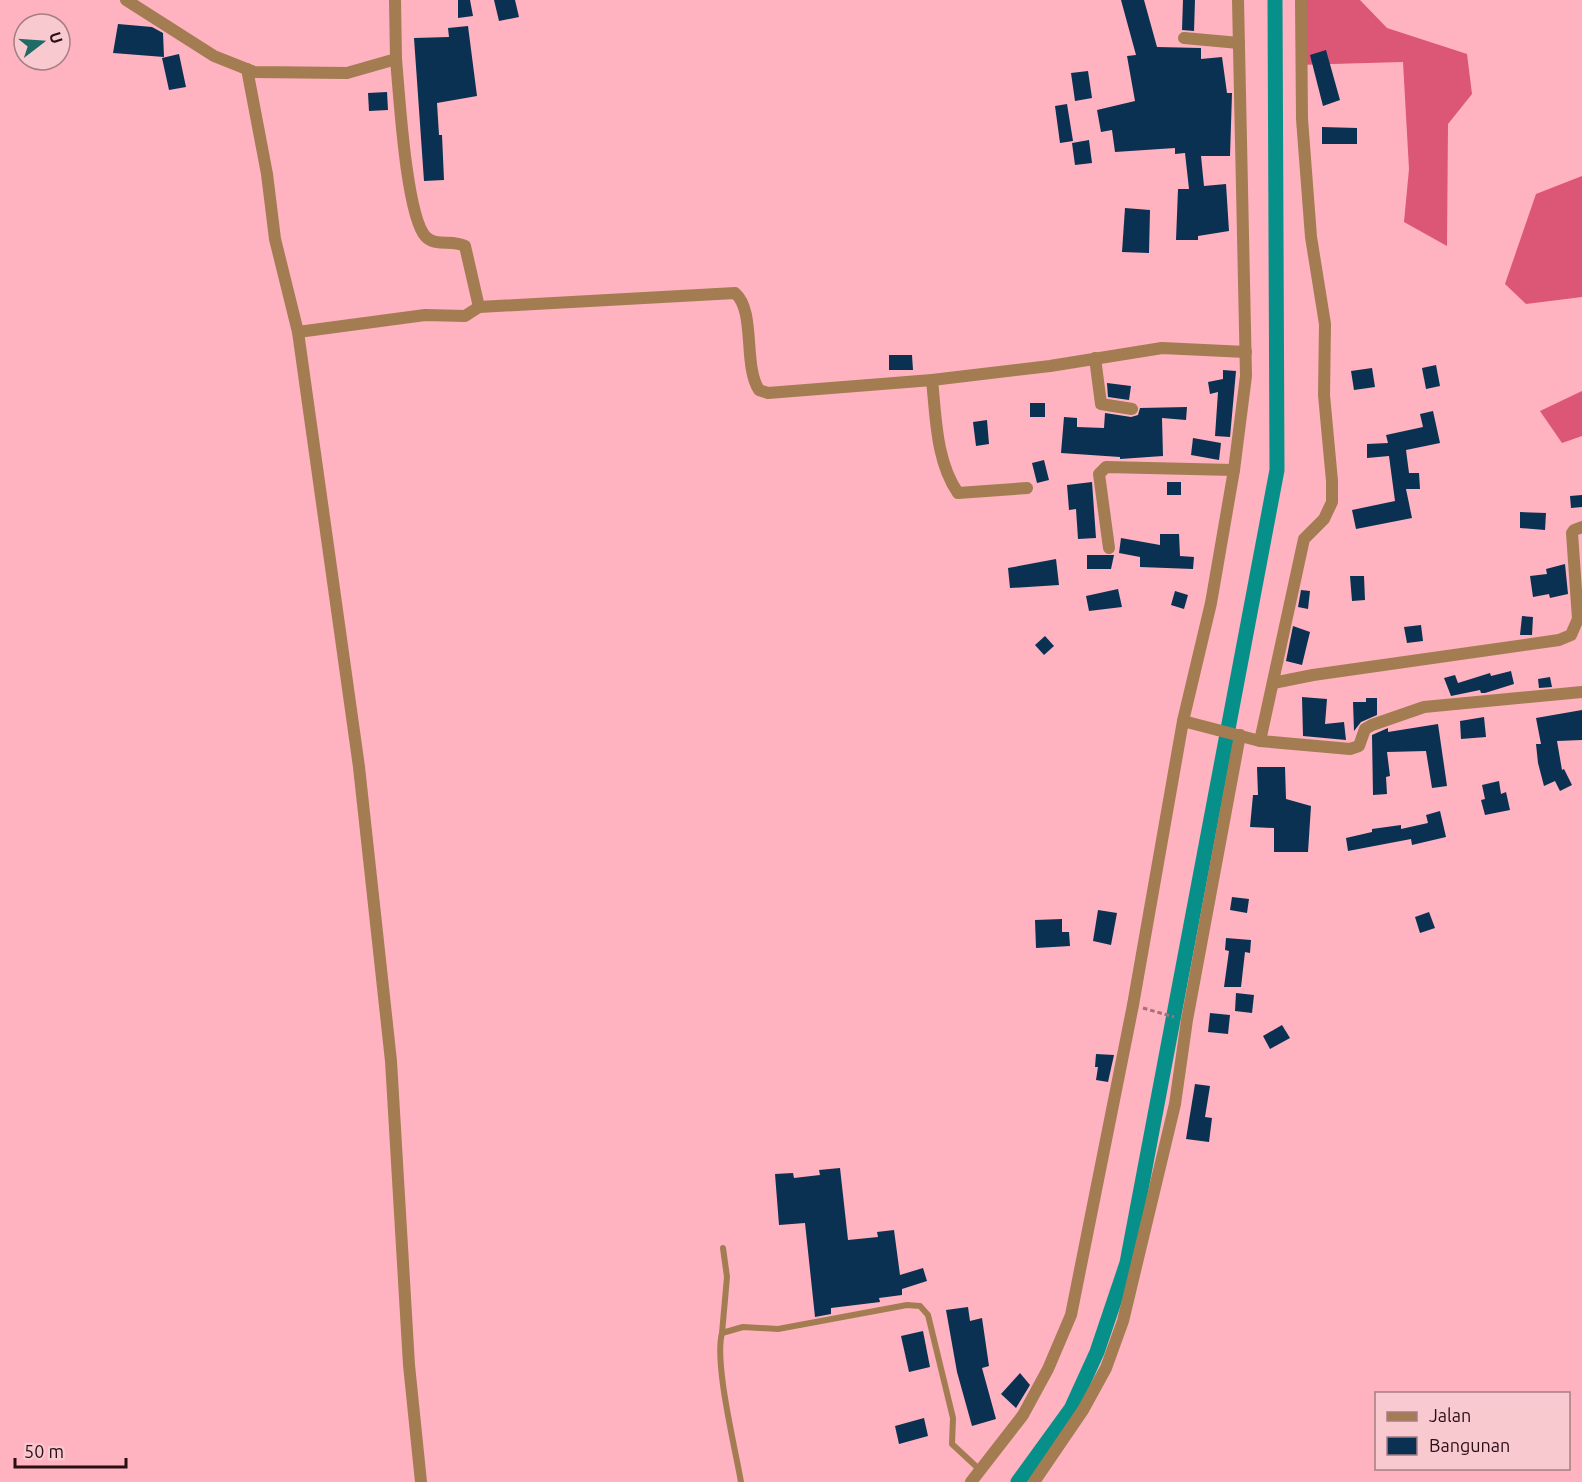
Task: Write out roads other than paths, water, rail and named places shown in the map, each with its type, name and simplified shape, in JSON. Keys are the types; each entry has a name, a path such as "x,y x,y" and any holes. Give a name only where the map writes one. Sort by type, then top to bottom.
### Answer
{"street":[{"path":"126,0 214,56 254,72 347,73 396,59"},
{"path":"395,0 396,59 409,175 422,231 431,241 465,246 479,307"},
{"path":"971,1482 1023,1415 1048,1369 1071,1315 1133,1005 1183,721 1211,603 1243,409 1246,351 1238,0"},
{"path":"1260,741 1304,539 1324,519 1332,502 1324,395 1325,324 1311,237 1302,119 1300,0"},
{"path":"1184,38 1239,43"},
{"path":"247,69 267,174 275,239 298,332 360,767 392,1061 409,1365 421,1482"},
{"path":"298,332 406,317 465,316 479,307 501,308 735,293 743,305 754,377 759,390 768,393 932,380 1162,348 1246,351"},
{"path":"1095,358 1101,404 1132,409"},
{"path":"932,380 940,452 946,476 958,493 1027,488"},
{"path":"1109,548 1099,474 1106,467 1234,470"},
{"path":"1273,684 1313,675 1559,640 1571,635 1578,620 1572,533 1582,527"},
{"path":"1183,721 1260,741 1350,749 1359,746 1365,729 1372,724 1424,707 1582,692"},
{"path":"1034,1482 1083,1410 1106,1368 1123,1321 1175,1104 1187,1020 1236,735"}],"lane":[{"path":"723,1248 727,1277 719,1344 741,1482"},
{"path":"722,1333 743,1327 778,1329 907,1305 920,1306 928,1315 953,1418 952,1444 980,1470"}],"waterway":[{"path":"1018,1482 1071,1409 1097,1352 1127,1263 1277,470 1275,0"}]}
